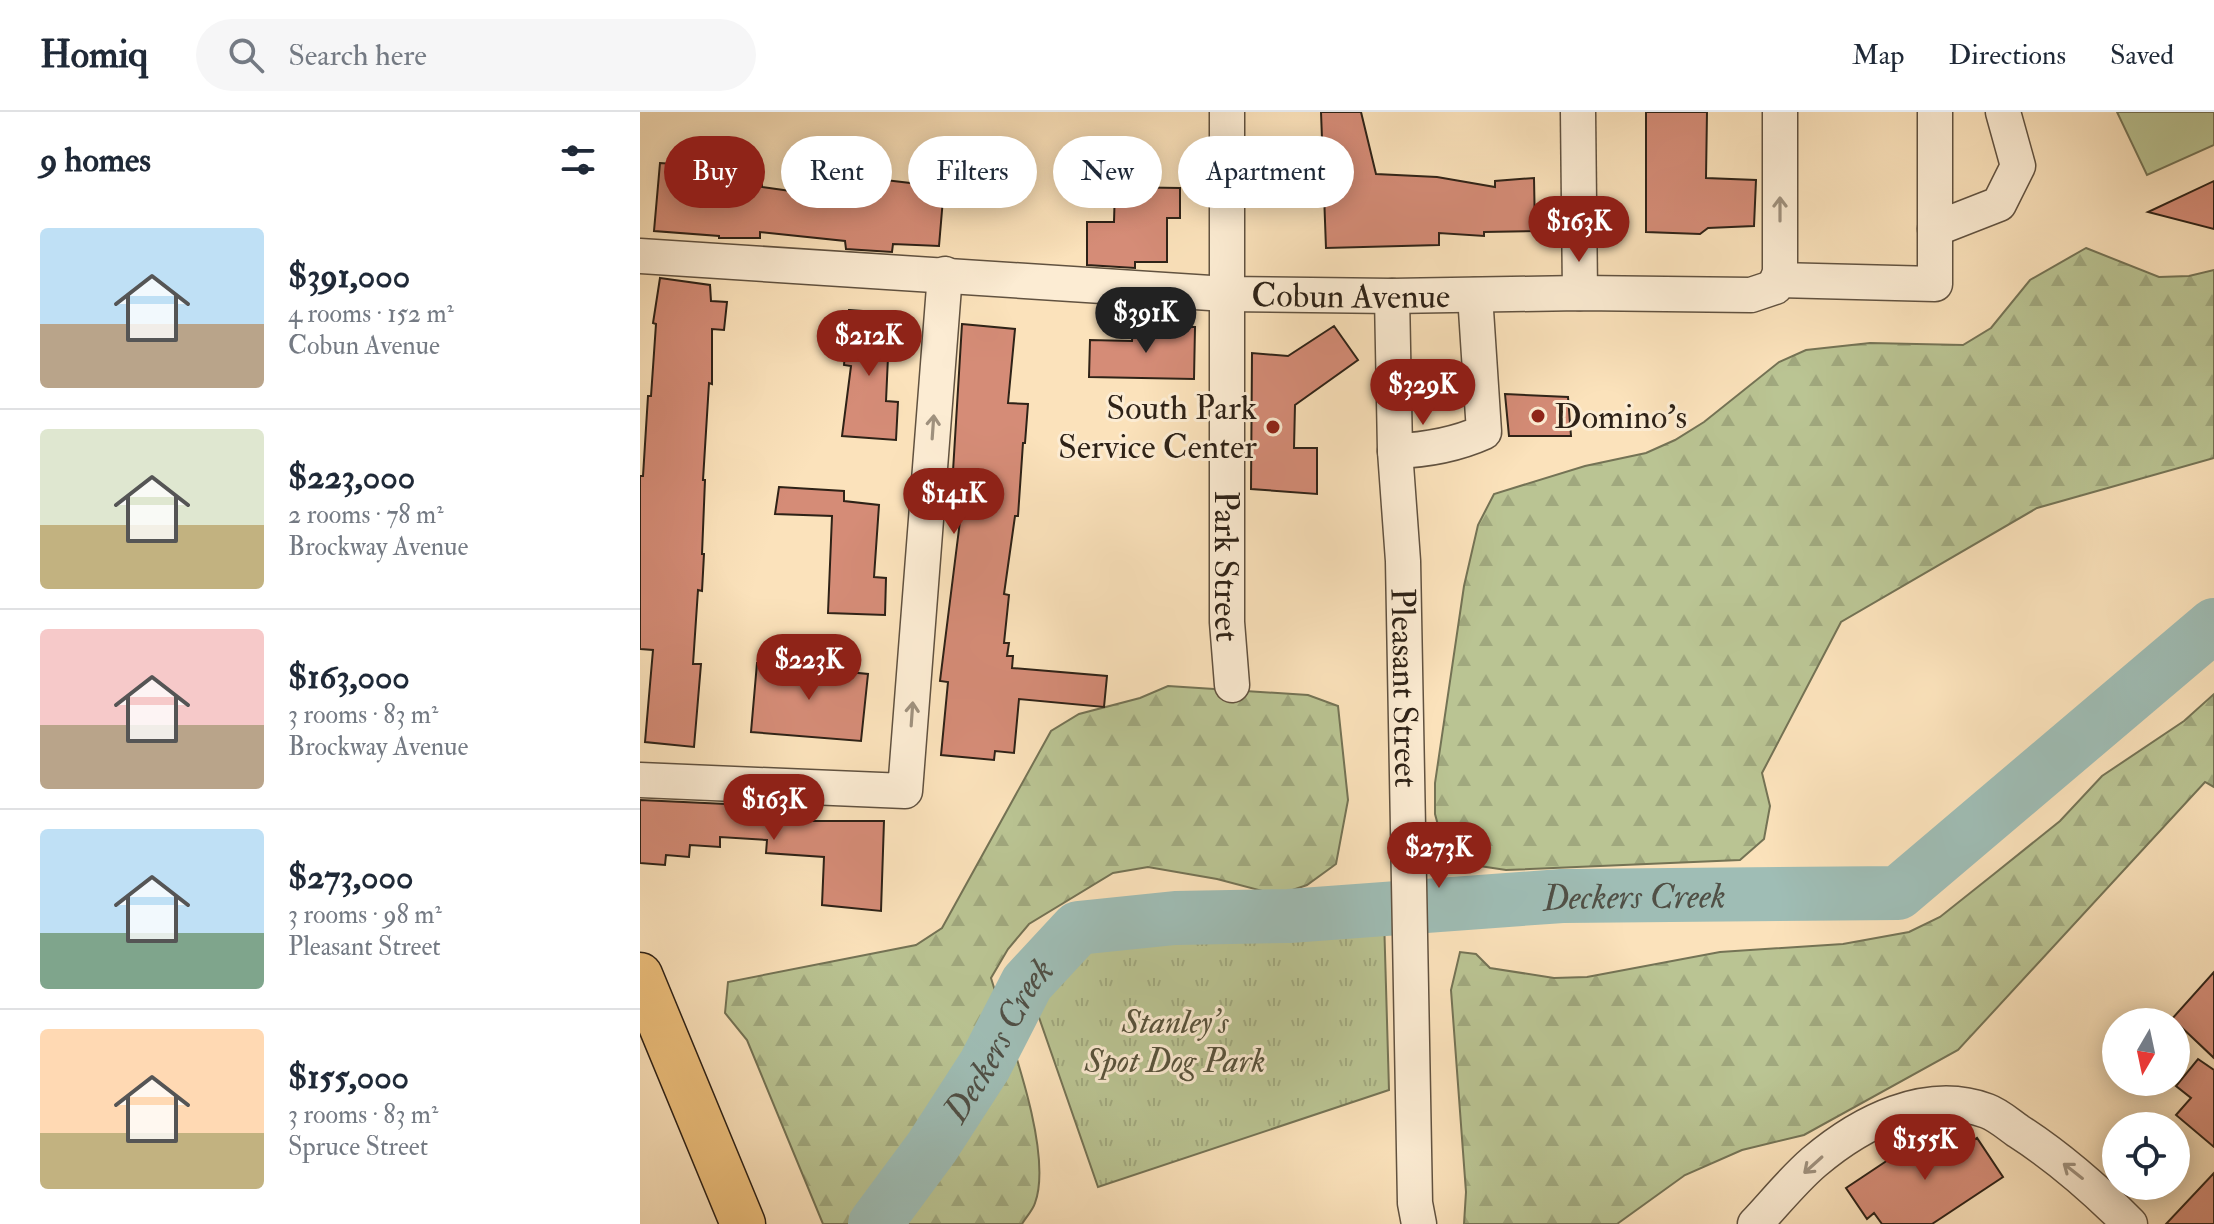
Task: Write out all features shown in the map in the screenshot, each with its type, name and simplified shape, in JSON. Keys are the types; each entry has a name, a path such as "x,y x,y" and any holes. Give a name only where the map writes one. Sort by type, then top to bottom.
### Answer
{"main road":[{"path":"640,975 743,1224"}],"street":[{"name":"Park Street","path":"1227,112 1227,622 1232,685"},
{"path":"1578,112 1580,293"},
{"path":"1776,283 1780,272 1780,112"},
{"path":"1935,112 1935,229 1999,204 2018,166 2003,112"},
{"name":"Cobun Avenue","path":"640,256 1226,294 1751,295 1776,283 1935,284 1935,229"},
{"path":"640,780 905,791 945,274"},
{"path":"1395,451 1460,443 1484,432 1475,295"},
{"name":"Pleasant Street","path":"1392,296 1395,451 1403,561 1415,1203 1419,1224"},
{"path":"1755,1224 1814,1162 1860,1129 1911,1106 1958,1106 1987,1111 2042,1147 2088,1182 2130,1224"}],"green space":[{"path":"2117,112 2214,112 2214,145 2147,175"},
{"path":"2086,248 2159,277 2189,276 2214,270 2214,458 2037,508 1841,622 1762,773 1770,806 1764,839 1740,860 1506,870 1473,865 1444,847 1435,814 1435,783 1464,586 1478,525 1494,494 1585,466 1646,453 1675,440 1704,422 1779,362 1806,350 1870,343 1963,345 1991,328 2030,280"},
{"path":"1168,686 1308,695 1338,706 1348,800 1336,864 1307,885 1278,895 1217,879 1148,867 1113,873 1029,924 1008,949 991,978 1034,1123 1039,1181 1031,1211 1022,1224 823,1224 747,1040 725,1013 728,982 916,945 942,928 1051,731 1079,714 1140,698"},
{"path":"2214,694 2214,787 2205,782 1958,1050 1804,1135 1742,1150 1685,1175 1617,1224 1464,1224 1466,1192 1451,990 1460,952 1476,954 1490,968 1554,978 1587,977 1720,952 1843,944 1909,932 1940,917 2060,821 2102,776 2184,721"},
{"name":"Stanley's Spot Dog Park","path":"1384,918 1389,1090 1098,1187 1027,983 1078,928"}],"building":[{"path":"1321,112 1361,112 1376,174 1437,177 1495,187 1495,181 1534,178 1535,231 1484,232 1484,236 1439,233 1439,245 1326,248 1325,208 1354,208 1354,136 1322,136"},
{"path":"1646,112 1707,112 1706,178 1756,180 1754,226 1708,228 1700,234 1646,232"},
{"path":"660,163 664,163 664,208 765,208 765,187 781,190 781,208 892,208 892,181 908,183 908,208 942,208 939,246 893,244 892,252 846,249 845,241 760,232 760,238 719,238 654,231"},
{"path":"2214,181 2214,229 2148,212"},
{"path":"1162,188 1178,188 1180,218 1167,218 1167,262 1135,262 1135,268 1087,265 1087,222 1114,222 1114,208 1162,208"},
{"path":"660,278 710,285 711,301 727,302 724,330 712,329 712,384 709,383 703,480 702,591 698,590 693,664 701,664 694,747 645,742 653,650 640,649 640,476 643,476 656,324 653,323"},
{"path":"849,310 890,313 886,401 898,402 896,440 842,436 851,366 844,365"},
{"path":"962,324 1015,329 1008,403 1028,404 1018,516 1015,516 1004,594 1009,595 1004,643 1009,643 1007,656 1013,656 1012,668 1107,676 1104,707 1019,699 1014,753 995,751 994,760 941,755 948,682 940,681 960,521 950,520"},
{"path":"1133,326 1195,327 1194,379 1089,377 1090,340 1132,341"},
{"name":"South Park Service Center","path":"1334,326 1358,360 1295,405 1294,448 1317,448 1317,494 1251,489 1252,353 1288,356"},
{"name":"Domino's","path":"1505,394 1568,397 1571,436 1509,436"},
{"path":"779,487 844,491 844,501 879,505 874,577 886,578 885,615 828,613 832,516 775,514"},
{"path":"757,663 868,674 861,741 751,732"},
{"path":"640,800 813,808 812,821 884,821 881,911 822,905 824,857 766,853 767,840 720,837 720,847 690,845 689,857 666,855 665,865 640,863"},
{"path":"2214,972 2214,1058 2190,1035 2190,1008 2182,1008"},
{"path":"2198,1059 2214,1070 2214,1147 2190,1127 2190,1112 2179,1112 2191,1098 2188,1096 2190,1069"},
{"path":"1936,1128 1954,1153 1977,1138 2003,1177 1932,1224 1882,1224 1874,1213 1867,1219 1846,1188"},
{"path":"2214,1173 2214,1224 2166,1224 2190,1200"}],"waterway":[{"name":"Deckers Creek","path":"875,1224 932,1147 985,1065 1027,983 1078,928 1175,918 1289,916 1562,896 1898,893 2214,625"}],"place":[{"name":"Domino's","path":"1538,416"},
{"name":"South Park Service Center","path":"1273,427"}]}
